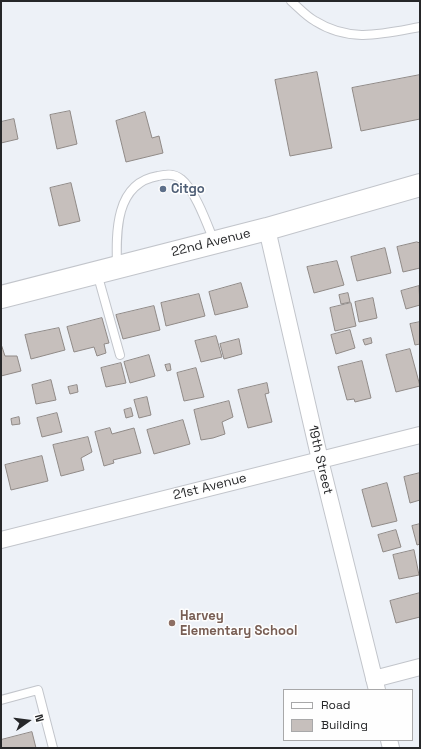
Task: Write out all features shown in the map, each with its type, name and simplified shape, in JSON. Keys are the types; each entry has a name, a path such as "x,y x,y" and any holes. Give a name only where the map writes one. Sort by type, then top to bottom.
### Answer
{"street":[{"name":"22nd Avenue","path":"1,297 267,229 420,185"},
{"name":"19th Street","path":"267,229 320,460 376,685"},
{"name":"21st Avenue","path":"1,540 420,435"},
{"path":"376,685 420,667"}],"lane":[{"path":"291,1 314,21 342,34 372,36 420,27"},
{"path":"117,267 116,235 121,210 129,193 146,178 173,174 182,179 203,212 214,242"},
{"path":"97,273 120,355"},
{"path":"1,700 38,690 53,748"}],"building":[{"path":"317,72 332,148 290,156 275,80"},
{"path":"420,75 420,119 361,131 352,88"},
{"path":"70,111 77,144 57,149 50,115"},
{"path":"145,112 152,138 159,136 163,153 126,162 116,121"},
{"path":"14,119 18,139 1,143 1,122"},
{"path":"71,183 80,221 59,226 50,188"},
{"path":"417,242 420,243 420,268 403,272 397,247"},
{"path":"385,248 391,273 357,281 351,257"},
{"path":"337,261 344,285 314,293 307,267"},
{"path":"241,283 248,307 215,315 209,292"},
{"path":"419,286 420,305 406,309 401,291"},
{"path":"348,293 350,302 341,304 339,295"},
{"path":"199,294 205,316 166,326 161,303"},
{"path":"373,298 377,318 359,322 355,302"},
{"path":"351,303 356,326 335,331 330,308"},
{"path":"154,306 160,330 123,339 116,315"},
{"path":"102,318 109,343 104,344 106,353 97,356 94,347 74,352 67,327"},
{"path":"420,322 420,344 415,345 410,324"},
{"path":"59,328 65,350 31,359 25,335"},
{"path":"350,330 355,348 336,354 331,335"},
{"path":"216,336 222,357 201,362 195,341"},
{"path":"371,338 372,343 365,345 363,340"},
{"path":"239,339 242,354 224,359 220,344"},
{"path":"1,344 5,356 17,356 21,371 1,376"},
{"path":"410,349 420,386 396,392 386,355"},
{"path":"149,355 155,376 130,383 124,362"},
{"path":"362,361 371,398 355,402 354,399 347,400 338,367"},
{"path":"121,363 126,383 106,387 101,368"},
{"path":"170,364 171,370 167,371 165,365"},
{"path":"196,368 204,397 184,401 177,373"},
{"path":"51,380 56,400 36,404 32,385"},
{"path":"267,383 269,393 265,394 272,422 248,428 238,390"},
{"path":"77,385 78,392 70,394 68,387"},
{"path":"147,397 151,415 139,418 134,400"},
{"path":"229,401 233,417 222,422 225,434 201,440 194,410"},
{"path":"131,408 133,416 126,418 124,410"},
{"path":"57,413 62,432 42,437 37,418"},
{"path":"19,417 20,424 12,425 11,419"},
{"path":"183,420 190,444 154,454 147,430"},
{"path":"110,428 112,434 134,428 141,453 113,460 114,463 104,466 95,432"},
{"path":"88,437 92,452 81,458 84,470 61,476 53,445"},
{"path":"42,456 48,481 11,490 5,465"},
{"path":"420,473 420,500 410,503 404,477"},
{"path":"387,483 397,521 372,527 362,490"},
{"path":"420,524 420,544 417,545 412,526"},
{"path":"396,530 401,547 383,552 378,535"},
{"path":"414,550 419,575 399,579 393,555"},
{"path":"420,593 420,617 396,623 390,601"},
{"path":"32,732 36,748 1,748 1,740"}],"place":[{"name":"Citgo","path":"163,189"},
{"name":"Harvey Elementary School","path":"172,623"}]}
